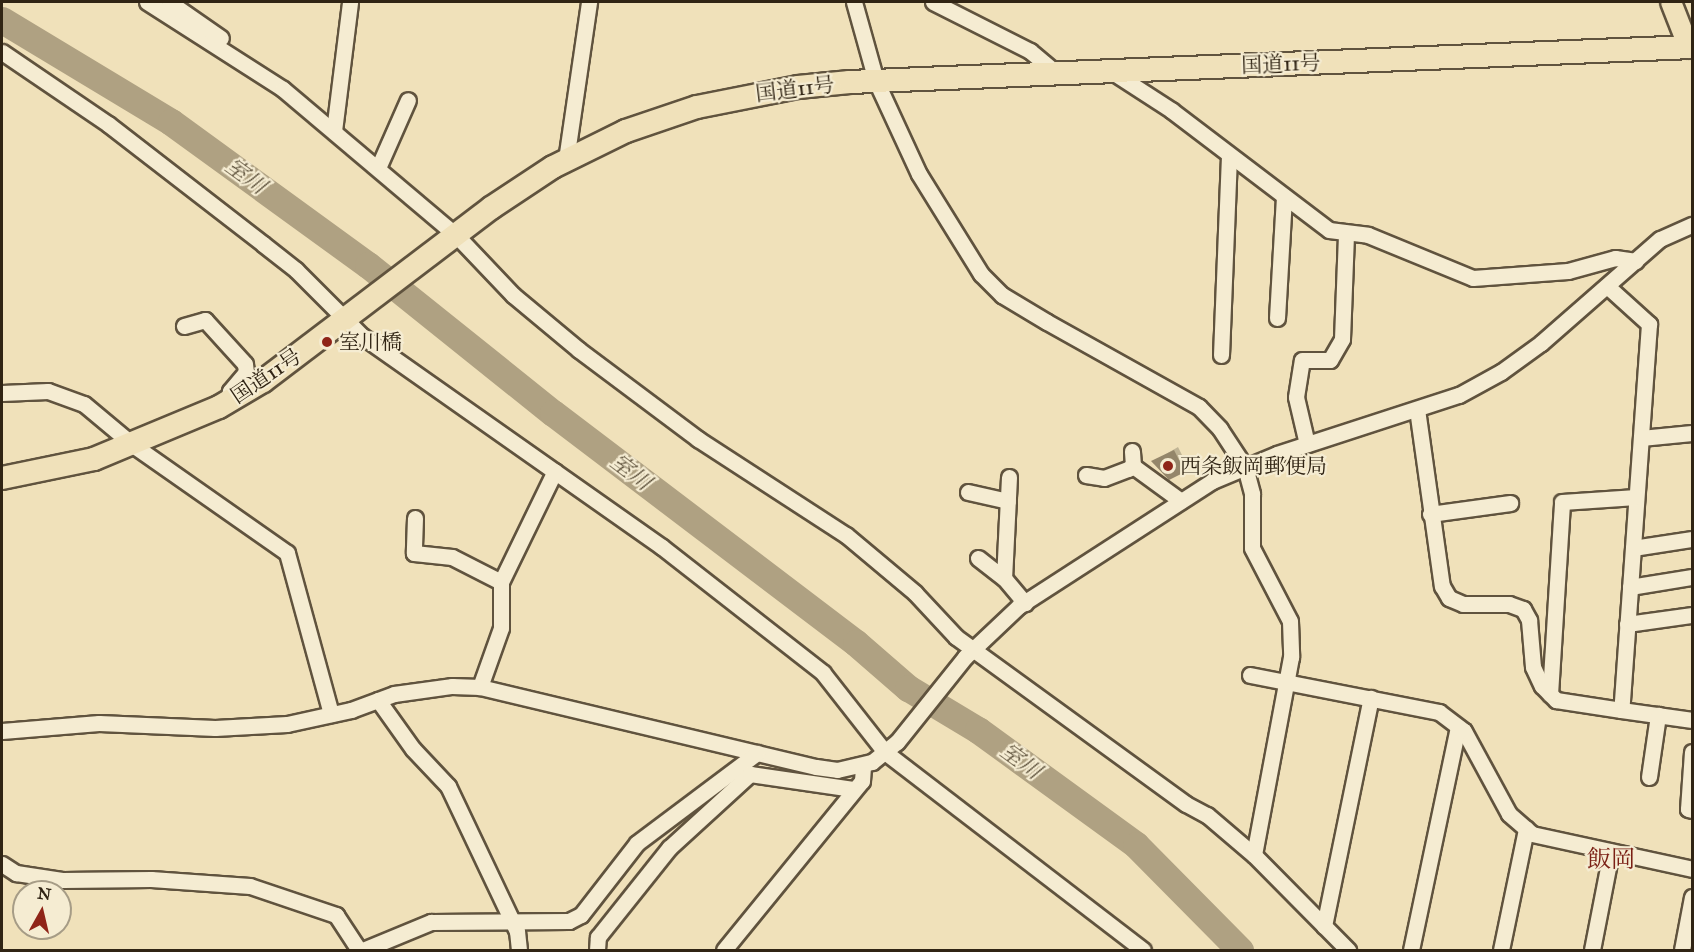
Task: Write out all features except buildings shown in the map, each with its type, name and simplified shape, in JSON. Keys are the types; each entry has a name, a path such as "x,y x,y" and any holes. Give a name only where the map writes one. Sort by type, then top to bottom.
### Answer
{"highway":[{"name":"国道11号","path":"2,478 93,459 133,445 227,402 263,381 454,237 566,160 626,131 697,107 798,87 876,81 1691,47"}],"main road":[{"path":"1671,2 1691,47"}],"street":[{"path":"147,2 335,126"},
{"path":"169,2 309,98 378,168 454,237 513,295 579,350 698,439 846,535 915,593 970,653 1186,804 1207,815 1254,855 1348,951"},
{"path":"335,126 350,2"},
{"path":"566,160 588,2"},
{"path":"854,2 876,81 919,174 981,274 1002,295 1199,407 1220,429 1245,467 1252,494 1252,548 1290,621 1291,657 1254,855"},
{"path":"933,2 1030,51 1057,74"},
{"path":"2,52 108,124 271,250 347,319 662,548 823,673 891,747 1143,951"},
{"path":"1111,71 1229,154 1329,230 1378,238 1473,278 1568,271 1615,258 1636,261"},
{"path":"378,168 408,100"},
{"path":"1221,355 1229,154"},
{"path":"1277,318 1284,196"},
{"path":"2,731 99,723 215,728 287,724 378,700 452,686 480,687 837,770 863,765 891,747 970,653 1025,603 1181,501 1245,467 1307,444 1459,395 1501,372 1607,286 1660,239 1692,225"},
{"path":"1307,444 1296,397 1302,360 1330,360 1342,339 1346,233"},
{"path":"1607,286 1649,324 1621,710"},
{"path":"184,326 205,320 245,364 246,372 230,391 227,402"},
{"path":"2,393 64,394 84,404 133,445 287,553 331,714"},
{"path":"1417,409 1430,514 1442,586 1449,598 1463,604 1509,604 1523,609 1529,620 1533,667 1556,700 1692,720"},
{"path":"1641,438 1692,433"},
{"path":"1086,475 1104,478 1132,458 1181,501"},
{"path":"480,687 501,628 501,582 555,471"},
{"path":"1004,578 1009,477"},
{"path":"968,492 1008,501"},
{"path":"1550,694 1562,502 1636,497"},
{"path":"1430,514 1510,503"},
{"path":"415,518 414,553 452,558 501,582"},
{"path":"1633,548 1692,539"},
{"path":"978,558 1004,578 1025,603"},
{"path":"1630,587 1692,577"},
{"path":"1627,624 1692,615"},
{"path":"1250,675 1439,712 1458,727 1509,814 1526,829 1541,836 1692,869"},
{"path":"1324,926 1371,698"},
{"path":"378,700 413,749 448,786 512,921 519,951"},
{"path":"1649,777 1658,715"},
{"path":"1411,951 1458,727"},
{"path":"1692,752 1688,809 1692,810"},
{"path":"2,864 16,873 63,880 151,879 250,886 336,915 361,951 431,922 569,921 581,915 637,843 758,753"},
{"path":"724,951 853,789 862,781 863,765"},
{"path":"597,951 598,937 669,848 750,774 853,789"},
{"path":"1502,951 1526,829"},
{"path":"1592,951 1611,852"},
{"path":"1682,951 1692,897"}],"waterway":[{"name":"室川","path":"2,20 171,122 368,265 553,413 856,643 908,688 978,730 1136,845 1240,950"}],"place":[{"name":"室川橋","path":"327,342"},
{"name":"西条飯岡郵便局","path":"1168,466"}],"district":[{"name":"飯岡","path":"1611,860"}]}
